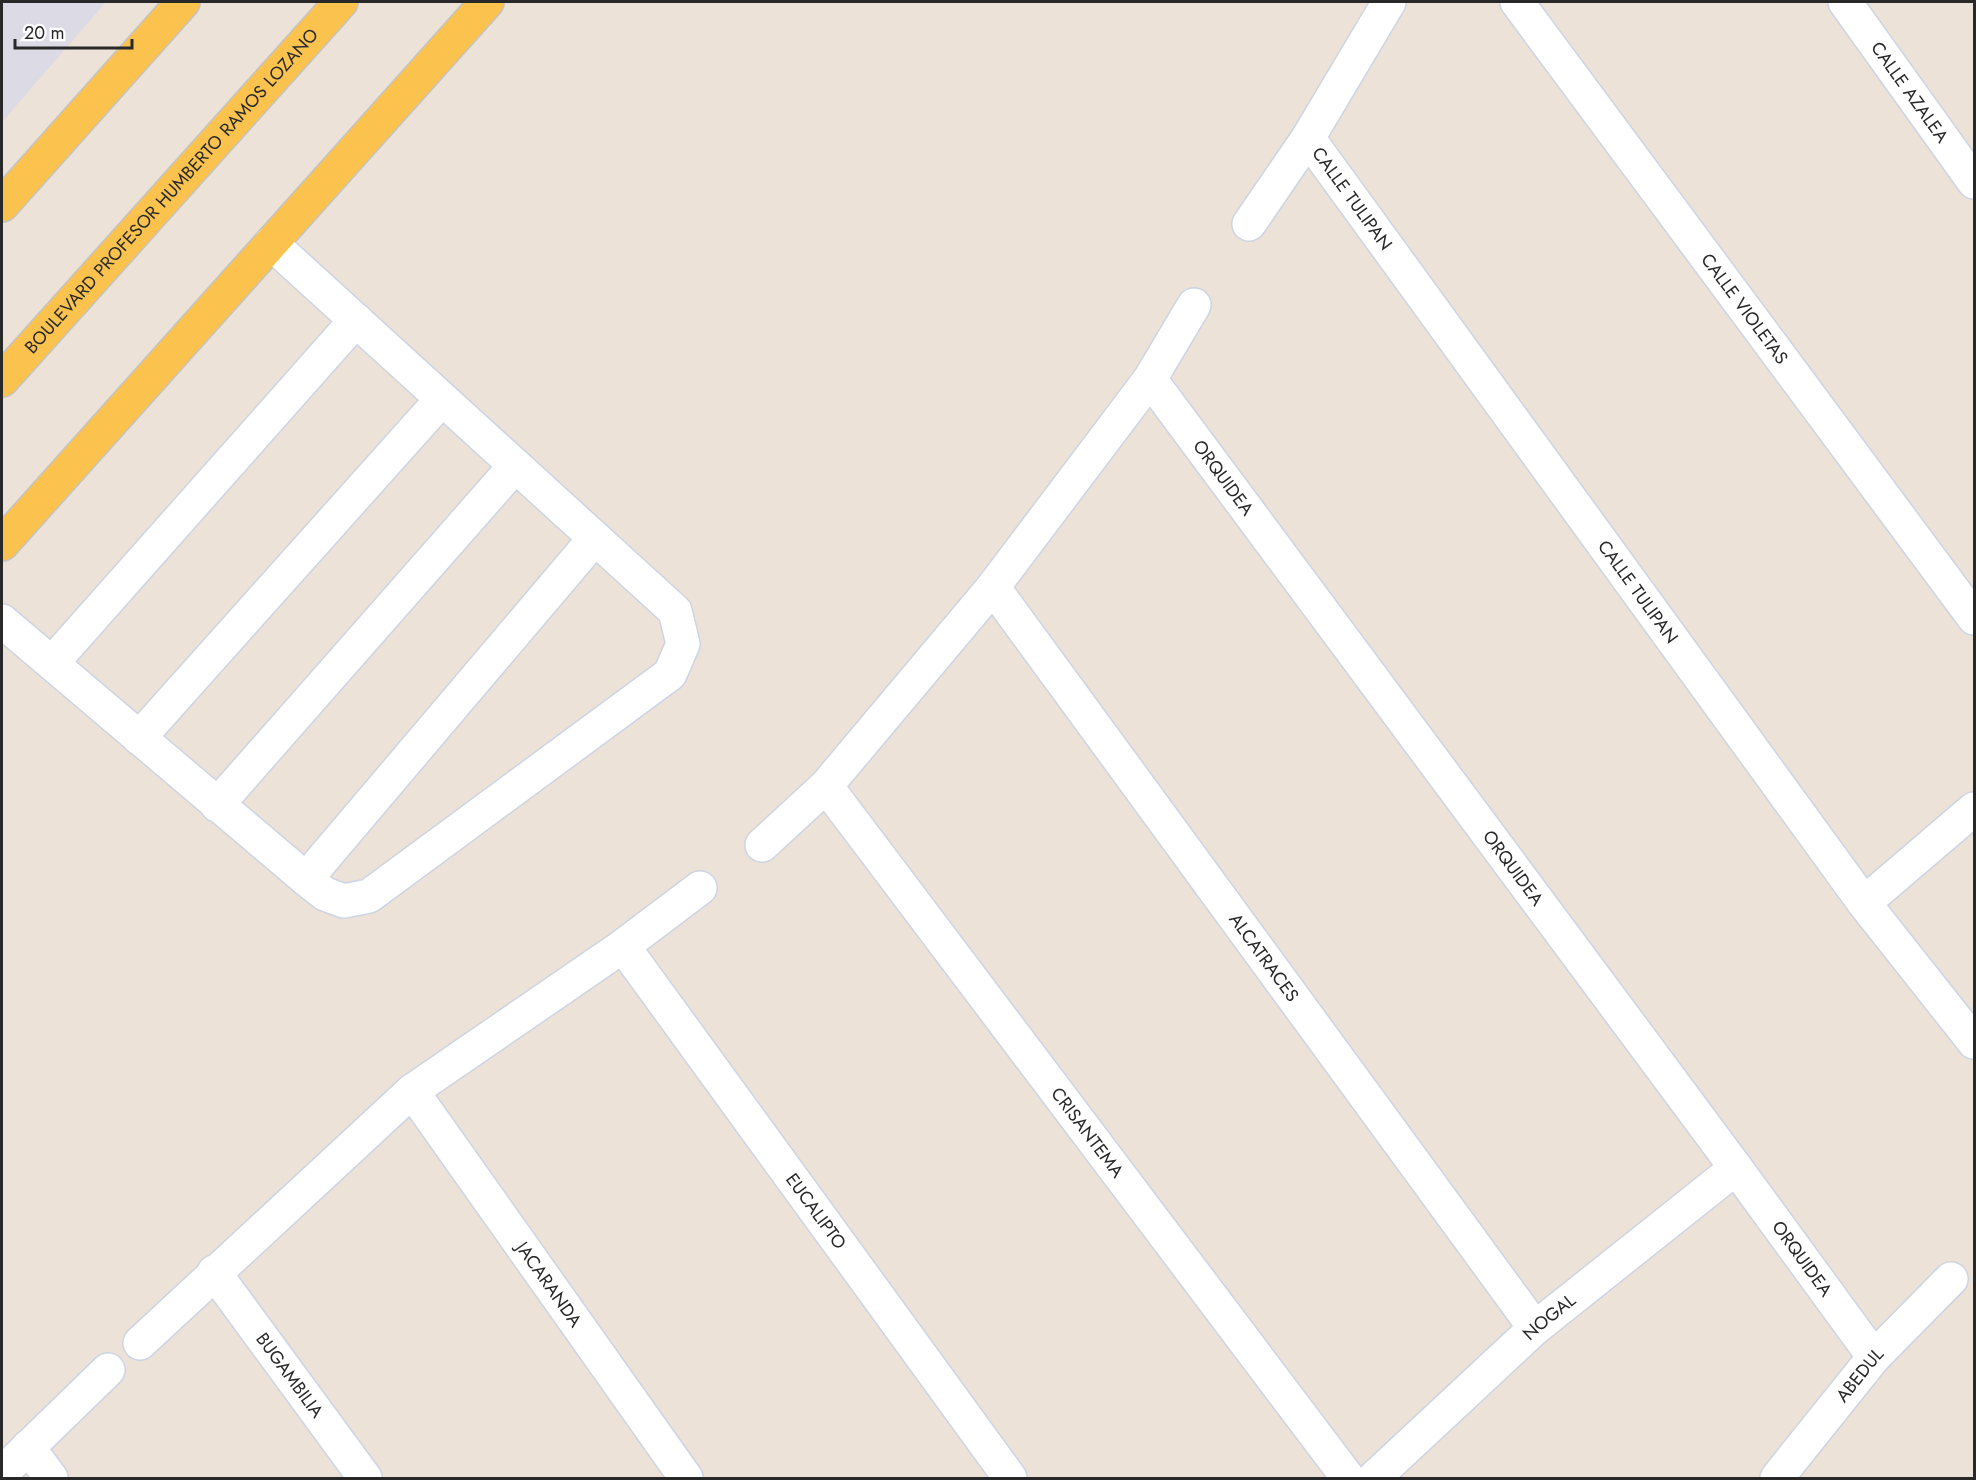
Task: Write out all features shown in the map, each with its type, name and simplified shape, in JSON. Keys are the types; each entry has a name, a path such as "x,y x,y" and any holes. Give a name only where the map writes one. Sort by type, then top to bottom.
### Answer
{"main road":[{"path":"6,192 183,2"},
{"name":"BOULEVARD PROFESOR HUMBERTO RAMOS LOZANO","path":"2,380 341,2"},
{"path":"2,544 487,2"}],"street":[{"path":"1249,224 1308,138 1389,2"},
{"name":"CALLE VIOLETAS","path":"1517,2 1974,618"},
{"name":"CALLE AZALEA","path":"1845,2 1974,182"},
{"name":"CALLE TULIPAN","path":"1308,138 1864,903 1974,1042"},
{"path":"2,621 306,879 325,894 344,902 369,896 670,674 683,644 675,611 271,243"},
{"path":"762,845 826,786 993,586 1150,379 1194,305"},
{"path":"52,663 356,320"},
{"name":"ORQUIDEA","path":"1150,379 1874,1357"},
{"path":"139,738 442,399"},
{"path":"217,805 515,466"},
{"path":"306,879 595,538"},
{"name":"ALCATRACES","path":"993,586 1535,1328"},
{"name":"CRISANTEMA","path":"826,786 1348,1479"},
{"path":"1864,903 1974,809"},
{"path":"140,1342 412,1091 623,946 700,888"},
{"name":"EUCALIPTO","path":"623,946 1010,1479"},
{"name":"JACARANDA","path":"412,1091 686,1479"},
{"name":"NOGAL","path":"1374,1479 1535,1328 1736,1168"},
{"name":"BUGAMBILIA","path":"214,1272 365,1479"},
{"name":"ABEDUL","path":"1777,1479 1874,1357 1951,1279"},
{"path":"2,1473 108,1370"},
{"path":"28,1447 51,1479"}],"shaded area":[{"path":"2,2 106,2 2,122"}]}
